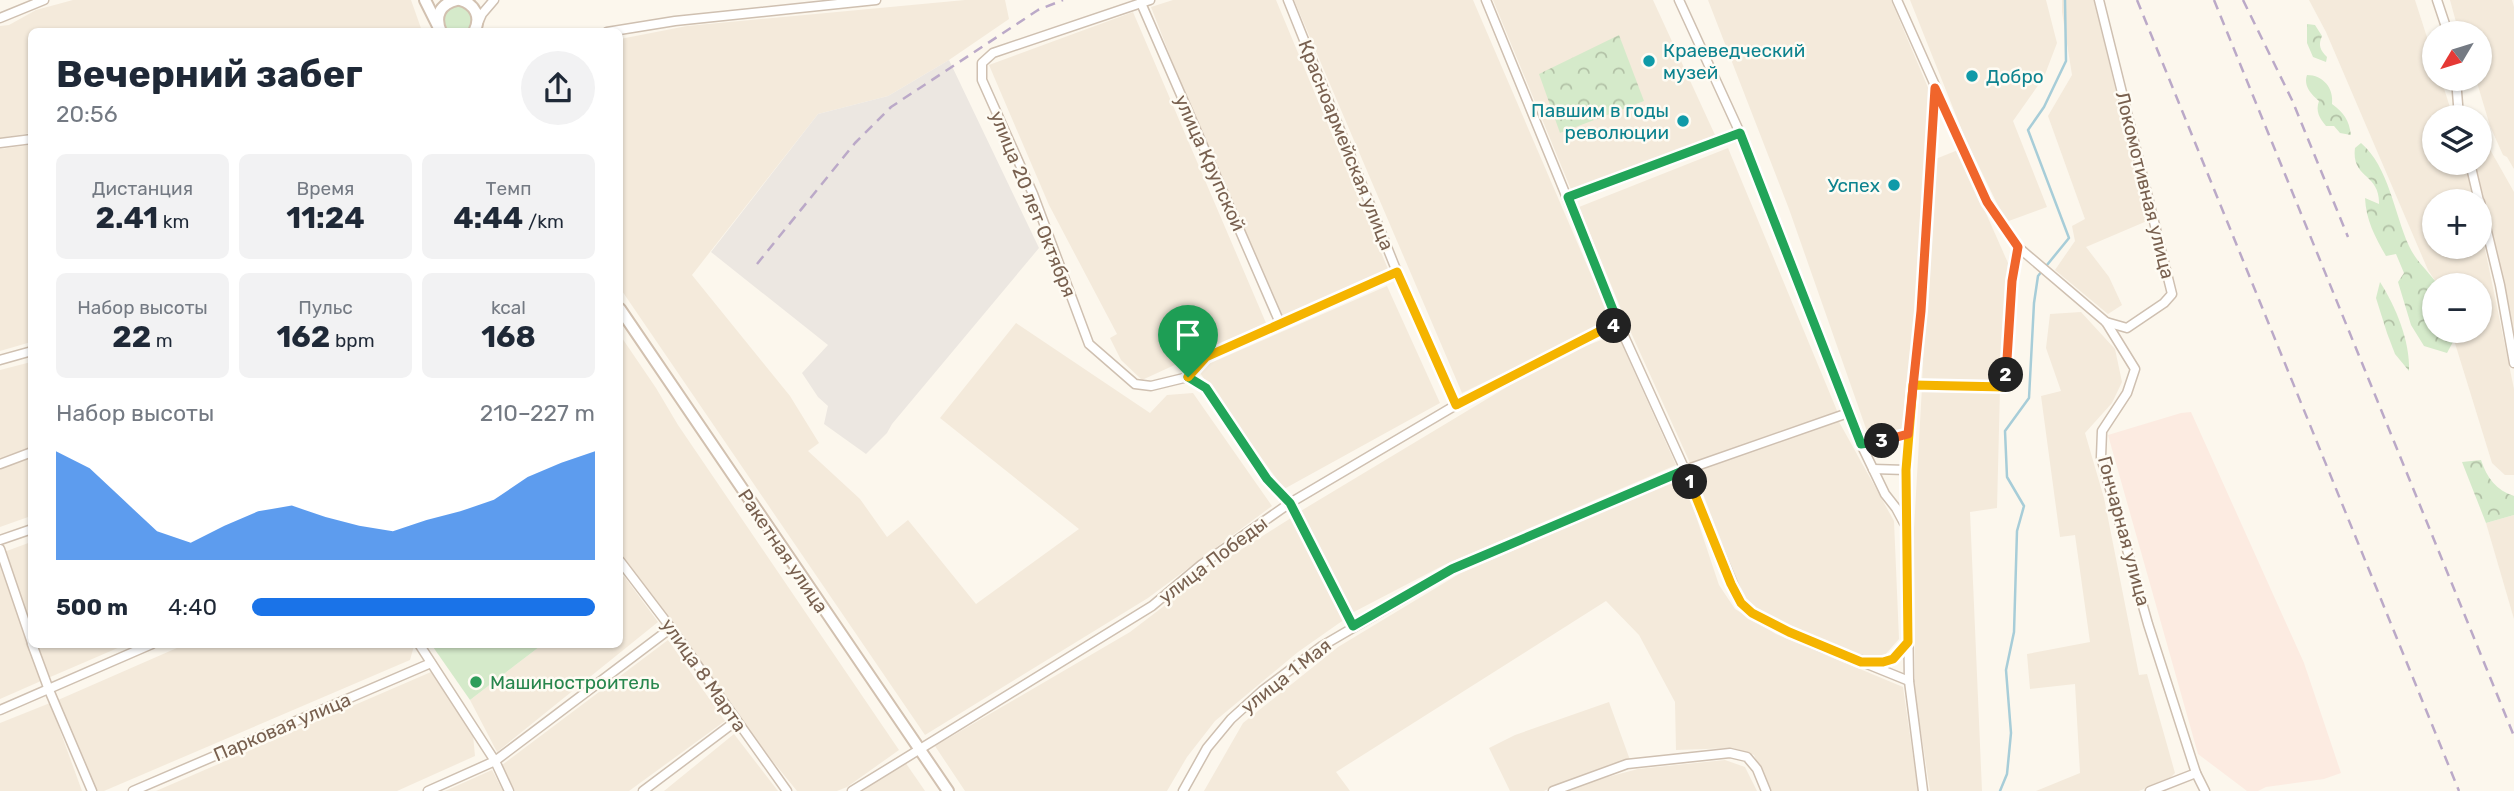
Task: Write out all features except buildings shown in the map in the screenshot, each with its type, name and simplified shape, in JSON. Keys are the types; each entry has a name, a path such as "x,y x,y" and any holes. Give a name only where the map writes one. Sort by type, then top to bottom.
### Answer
{"main road":[{"path":"425,0 439,28"},
{"path":"439,28 439,12 444,5 458,0 471,5 475,10 476,28"},
{"name":"Ракетная улица","path":"623,313 948,791"}],"street":[{"path":"22,0 23,10"},
{"path":"0,18 44,0"},
{"path":"477,28 482,15 494,0"},
{"path":"623,29 675,21 876,0"},
{"name":"Красноармейская улица","path":"1288,0 1397,272 1456,405"},
{"path":"1486,0 1619,325 1685,470 1741,603 1752,613 1789,632 1909,681"},
{"path":"1679,0 1740,133 1861,444 1885,494 1906,526"},
{"name":"Гончарная улица","path":"1897,0 1987,202 2018,247 2106,322 2135,369 2127,393 2102,431 2101,457 2148,624 2196,773 2205,791"},
{"name":"Локомотивная улица","path":"2099,0 2172,294 2164,303 2127,328 2106,322"},
{"path":"2437,0 2444,21"},
{"name":"улица 20 лет Октября","path":"1145,2 993,53 982,63 982,80 1033,194 1089,344 1135,384 1152,386 1188,377"},
{"name":"улица Крупской","path":"1145,2 1280,323"},
{"path":"1923,791 1909,681 1906,470 1922,298 1935,88"},
{"path":"1568,197 1740,133"},
{"path":"0,143 28,140"},
{"path":"1913,385 2005,387 2012,281 2018,247"},
{"path":"2492,252 2514,363"},
{"path":"1353,626 1290,503 1267,479 1206,388 1188,377 1206,357 1397,272"},
{"name":"улица Победы","path":"852,791 1152,606 1201,565 1290,503 1456,405 1600,331 1619,325"},
{"path":"0,360 28,352"},
{"name":"улица 1 Мая","path":"1183,791 1207,748 1231,719 1294,665 1353,626 1452,569 1685,470 1848,413"},
{"path":"1861,444 1908,434"},
{"path":"0,464 28,454"},
{"path":"1873,469 1906,470"},
{"path":"0,540 28,530"},
{"path":"0,549 28,632"},
{"name":"улица 8 Марта","path":"623,565 787,791"},
{"path":"428,791 495,761 671,628"},
{"path":"1861,662 1893,659 1908,642"},
{"path":"33,648 48,690 92,791"},
{"path":"0,710 143,648"},
{"path":"422,648 495,761 509,791"},
{"name":"Парковая улица","path":"133,791 431,663"},
{"path":"643,791 736,721"},
{"path":"1552,791 1627,764 1730,753 1747,757 1757,769 1766,791"},
{"path":"2150,791 2196,773"}],"shaded area":[{"path":"73,0 411,0 421,28 28,28 28,133 0,138 0,26 9,25 36,10"},
{"path":"965,0 1005,0 1009,19 949,60 888,96 818,114 692,275 790,396 819,443 808,451 860,499 887,537 908,520 976,604 1079,529 940,418 1016,323 1150,413 1167,395 1193,393 1272,506 1148,598 925,735 623,292 623,38 687,26"},
{"path":"1173,0 1276,0 1388,269 1282,317 1188,102 1151,7"},
{"path":"1294,0 1473,0 1611,321 1462,393"},
{"path":"1493,0 1653,0 1715,135 1572,192"},
{"path":"1708,0 1891,0 1929,90 1926,196 1903,432 1870,440 1789,209"},
{"path":"1910,0 2046,0 2057,43 2044,77 2013,121 2047,207 2006,222 1965,138"},
{"path":"2062,0 2094,0 2147,221 2086,247 2109,277 2122,305 2108,314 2055,270 2075,241 2072,226 2085,219 2048,116 2072,75"},
{"path":"2309,0 2415,0 2422,22 2422,91 2445,91 2449,105 2422,105 2422,175 2468,175 2471,189 2422,189 2422,256 2326,32"},
{"path":"2450,0 2512,0 2514,169 2503,155 2492,130 2492,105 2484,105 2480,91 2492,91 2492,21 2456,21"},
{"path":"1133,12 1266,323 1142,380 1121,360 1110,338 1117,334 1049,205 989,65"},
{"path":"949,60 1039,248 887,433 866,454 824,424 828,406 818,397 802,373 828,345 711,252 818,114 888,96"},
{"path":"28,145 28,343 0,351 0,149"},
{"path":"1728,148 1838,413 1691,465 1628,326 1579,207"},
{"path":"1958,150 2008,263 2003,385 1922,382 1933,160"},
{"path":"2492,153 2514,192 2514,334 2492,239 2492,189 2480,189 2476,175 2492,175"},
{"path":"2423,259 2487,259 2490,273 2430,273"},
{"path":"2492,283 2514,389 2514,475 2505,475 2492,463 2455,343 2492,343"},
{"path":"1387,286 1440,403 1284,489 1197,369"},
{"path":"2081,312 2115,349 2122,382 2112,403 2085,433 2104,498 2139,675 2147,674 2175,773 2169,779 2139,791 2036,791 2080,773 2075,684 2030,689 2027,654 2090,642 2075,535 2060,537 2041,396 2061,391 2046,348 2050,314"},
{"path":"1609,337 1619,338 1676,465 1444,565 1350,614 1299,512 1557,357"},
{"path":"623,339 899,750 847,787 837,791 797,791 744,726 675,626 623,559"},
{"path":"28,363 28,449 0,460 0,370"},
{"path":"1922,387 2000,389 1997,508 1970,512 1982,791 1930,791 1915,693 1914,529"},
{"path":"2191,412 2304,663 2341,773 2324,779 2247,791 2198,754 2108,435"},
{"path":"1838,420 1894,521 1899,639 1884,656 1848,654 1755,611 1743,599 1694,470"},
{"path":"28,456 28,517 0,527 0,467"},
{"path":"1676,480 1687,489 1719,585 1735,609 1776,634 1903,687 1918,791 1769,791 1754,755 1733,748 1676,750 1675,702 1639,635 1606,601 1336,772 1350,791 1204,791 1243,723 1338,647 1459,574"},
{"path":"2514,515 2514,619 2486,523"},
{"path":"1291,518 1345,619 1298,652 1215,721 1187,757 1167,791 965,791 935,746 1130,632 1223,561"},
{"path":"28,543 28,626 4,552"},
{"path":"0,561 41,681 0,699"},
{"path":"623,577 658,622 497,752 470,700 538,648 623,648"},
{"path":"668,640 725,721 629,791 515,791 502,765"},
{"path":"37,648 118,648 48,678"},
{"path":"177,648 413,648 410,660 104,791 97,791 58,700"},
{"path":"431,672 473,735 475,756 397,791 156,791"},
{"path":"1609,702 1630,760 1544,791 1510,791 1489,748 1515,735"},
{"path":"50,703 82,791 0,791 0,723"},
{"path":"734,734 778,791 664,791"},
{"path":"1725,760 1745,767 1757,791 1566,791 1581,784 1638,769"},
{"path":"905,762 925,791 860,791"},
{"path":"492,770 503,791 445,791"}],"green space":[{"path":"454,5 460,5 470,12 472,24 470,28 444,28 441,18 443,12"},
{"path":"2307,24 2315,25 2322,36 2320,45 2327,57 2326,62 2313,57 2307,43"},
{"path":"1619,35 1644,101 1560,133 1539,74"},
{"path":"2307,75 2318,77 2329,88 2332,104 2345,117 2351,135 2340,133 2334,126 2326,126 2320,118 2319,101 2307,86"},
{"path":"2361,143 2378,165 2412,251 2428,273 2422,273 2422,343 2411,325 2398,282 2404,273 2396,254 2386,256 2369,221 2365,198 2379,204 2378,194 2357,165 2355,148"},
{"path":"2380,282 2401,325 2409,371 2395,354 2387,333 2376,298"},
{"path":"2422,343 2452,343 2447,353"},
{"path":"2481,460 2493,482 2514,496 2514,515 2486,523 2462,462"},
{"name":"Машиностроитель","path":"434,648 538,648 470,700"}],"waterway":[{"path":"2000,791 2007,774 2011,733 2006,670 2014,632 2017,531 2024,506 2007,477 2005,431 2029,398 2038,276 2069,238 2028,130 2044,107 2066,61 2065,0"}],"railway":[{"path":"757,264 855,143 891,107 1038,10 1063,0"},
{"path":"2137,0 2459,791"},
{"path":"2214,0 2514,736"},
{"path":"2243,0 2292,100 2348,237"}],"place":[{"name":"Краеведческий музей","path":"1649,61"},
{"name":"Добро","path":"1972,76"},
{"name":"Павшим в годы революции","path":"1683,121"},
{"name":"Успех","path":"1894,185"},
{"name":"Машиностроитель","path":"476,682"}],"route":[{"path":"1188,377 1206,357 1397,272 1456,405 1600,331 1619,325 1568,197 1740,133 1861,444 1889,440 1908,434 1921,311 1935,88 1987,202 2018,247 2012,281 2005,387 1913,385 1908,434 1906,470 1908,642 1902,652 1883,662 1861,662 1789,632 1752,613 1741,603 1685,470 1452,569 1353,626 1290,503 1267,479 1206,388 1188,377"}]}
